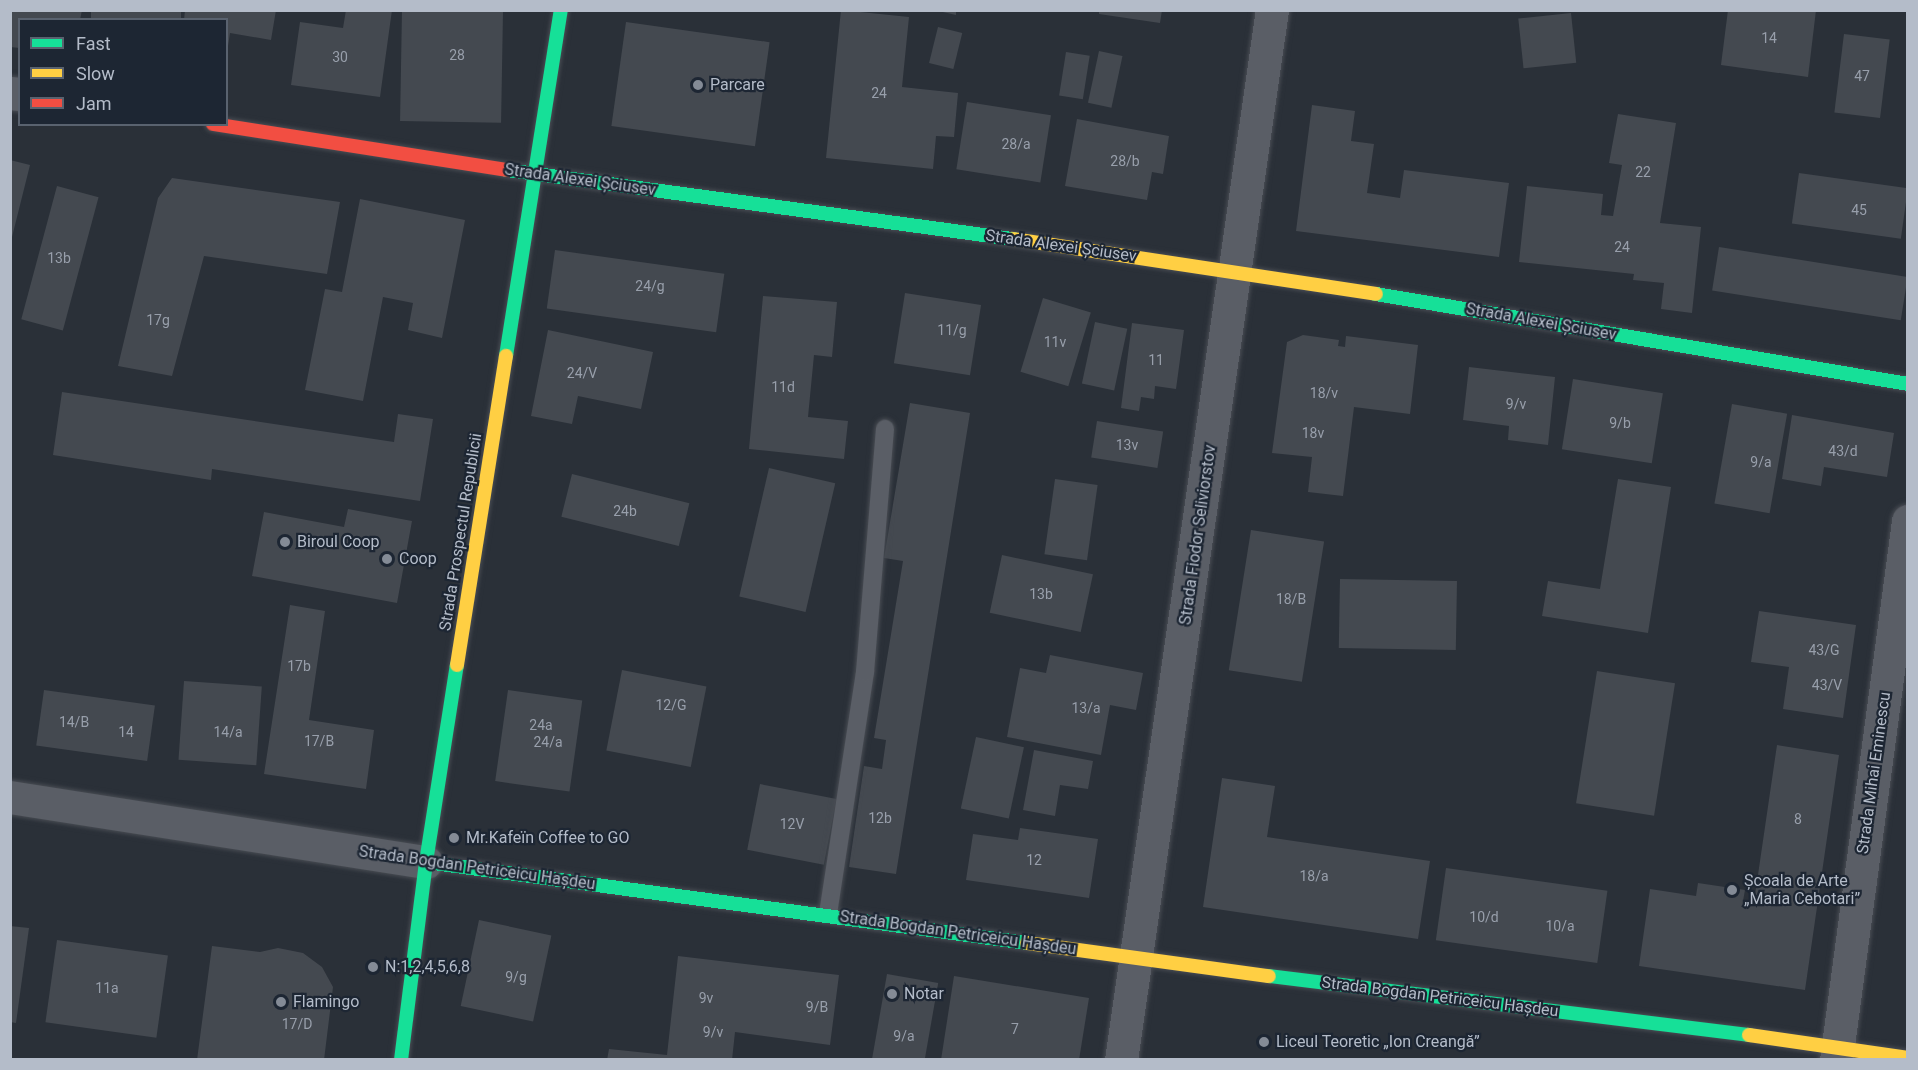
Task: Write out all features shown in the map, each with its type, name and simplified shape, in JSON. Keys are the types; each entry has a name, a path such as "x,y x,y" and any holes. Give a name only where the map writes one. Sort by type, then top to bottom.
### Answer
{"main road":[{"name":"Strada Prospectul Republicii","path":"401,1059 426,862 561,10"},
{"name":"Strada Alexei Șciusev","path":"226,126 534,174 1236,270 1908,384"},
{"name":"Strada Bogdan Petriceicu Hașdeu","path":"426,862 828,914 1136,959 1837,1053 1908,1058"}],"street":[{"name":"Strada Fiodor Seliviorstov","path":"1121,1059 1272,10"},
{"name":"Strada Mihai Eminescu","path":"1837,1053 1908,522"},
{"name":"Strada Bogdan Petriceicu Hașdeu","path":"10,797 426,862"}],"lane":[{"path":"828,914 865,672 885,429"}],"building":[{"path":"10,10 82,10 80,18 18,18 18,48 10,47"},
{"path":"91,10 181,10 181,18 91,18"},
{"path":"185,10 276,10 271,40 230,33 228,46 228,18 184,18"},
{"path":"346,10 392,10 380,97 291,85 300,22 343,28"},
{"path":"402,10 503,12 501,123 400,121"},
{"path":"841,10 909,17 902,87 958,93 954,137 936,136 933,169 826,158"},
{"path":"934,10 956,10 956,15"},
{"path":"1099,10 1162,10 1160,23 1099,14"},
{"path":"1728,10 1816,10 1808,77 1721,65"},
{"path":"1571,13 1576,63 1524,68 1518,19"},
{"path":"626,22 770,42 755,146 611,126"},
{"path":"938,27 962,33 953,69 929,63"},
{"path":"1844,34 1890,40 1880,118 1834,112"},
{"path":"1099,51 1122,56 1111,108 1088,103"},
{"path":"1066,52 1090,56 1083,99 1059,95"},
{"path":"967,102 1051,115 1040,182 956,169"},
{"path":"1312,105 1355,111 1351,141 1374,144 1367,193 1400,198 1404,170 1509,183 1499,257 1296,231"},
{"path":"1618,114 1676,123 1660,223 1701,227 1692,313 1661,309 1664,283 1633,280 1634,274 1519,262 1527,186 1603,194 1601,215 1613,216 1622,165 1609,163"},
{"path":"1077,119 1169,136 1163,174 1152,172 1147,200 1065,186"},
{"path":"10,160 30,165 11,241 10,241"},
{"path":"1799,173 1908,188 1901,239 1792,224"},
{"path":"172,178 340,202 327,274 204,256 172,376 118,366 158,198"},
{"path":"57,186 99,197 63,330 21,319"},
{"path":"360,199 465,220 442,338 408,330 413,303 383,297 363,401 305,390 325,289 342,292"},
{"path":"1719,247 1908,277 1901,320 1712,290"},
{"path":"555,250 724,274 716,332 547,308"},
{"path":"905,293 981,305 970,375 894,363"},
{"path":"763,296 837,302 832,357 814,355 808,417 848,421 844,459 749,449"},
{"path":"1043,298 1091,313 1068,386 1020,372"},
{"path":"1095,322 1127,329 1114,390 1082,384"},
{"path":"1132,323 1184,330 1176,389 1155,386 1154,399 1141,397 1139,411 1121,408"},
{"path":"548,330 653,352 641,409 578,396 572,424 531,416"},
{"path":"1303,335 1339,340 1338,346 1345,347 1346,336 1418,345 1410,414 1354,407 1343,496 1308,492 1312,457 1272,453 1287,342"},
{"path":"1469,367 1555,377 1548,445 1508,440 1509,426 1463,420"},
{"path":"1573,379 1663,393 1652,463 1562,449"},
{"path":"62,392 394,442 398,414 433,419 420,501 212,469 211,480 53,455"},
{"path":"910,403 970,413 896,874 849,867 864,766 882,769 886,740 874,738 903,561 884,558"},
{"path":"1732,404 1787,414 1770,513 1714,503"},
{"path":"1792,415 1894,433 1887,477 1824,467 1821,486 1782,479"},
{"path":"1097,421 1163,431 1157,468 1091,458"},
{"path":"769,468 835,483 806,612 739,597"},
{"path":"572,474 689,503 679,546 561,517"},
{"path":"1055,479 1098,485 1087,560 1044,554"},
{"path":"1618,479 1671,487 1648,633 1542,616 1548,581 1600,589"},
{"path":"348,509 412,521 397,603 252,576 264,512 344,527"},
{"path":"1251,530 1324,542 1302,682 1229,670"},
{"path":"1002,555 1093,574 1081,632 990,613"},
{"path":"1340,579 1457,581 1456,650 1339,648"},
{"path":"290,605 325,611 309,720 374,730 366,789 264,774"},
{"path":"1759,611 1856,625 1843,718 1783,709 1789,667 1751,662"},
{"path":"1050,655 1143,673 1136,710 1110,705 1101,755 1007,737 1020,668 1046,673"},
{"path":"622,670 706,686 691,767 606,750"},
{"path":"1597,671 1675,683 1654,816 1576,803"},
{"path":"184,681 262,686 256,765 178,760"},
{"path":"44,690 155,706 147,761 36,745"},
{"path":"508,690 582,700 569,792 495,781"},
{"path":"976,737 1024,747 1009,819 961,808"},
{"path":"1777,745 1839,755 1805,990 1639,966 1650,889 1696,896 1698,883 1745,890 1743,901 1754,902"},
{"path":"1034,750 1093,761 1088,789 1060,785 1055,816 1023,810"},
{"path":"1222,778 1275,786 1267,837 1430,861 1418,939 1203,907"},
{"path":"760,784 837,799 824,865 747,850"},
{"path":"1020,828 1098,839 1089,898 966,880 973,834 1018,840"},
{"path":"1446,868 1607,891 1597,963 1436,940"},
{"path":"479,920 551,935 533,1021 461,1006"},
{"path":"10,926 29,928 16,1023 10,1022"},
{"path":"57,940 168,956 156,1038 45,1022"},
{"path":"212,946 260,952 278,948 303,953 322,967 333,987 324,1060 197,1060"},
{"path":"678,956 839,975 830,1045 735,1032 732,1060 607,1060 609,1049 667,1055"},
{"path":"887,974 938,983 925,1060 872,1060"},
{"path":"954,976 1089,998 1079,1060 941,1060"}],"traffic: fast":[{"path":"506,356 561,10"},
{"path":"507,170 1013,239"},
{"path":"1376,294 1908,384"},
{"path":"401,1060 426,862 457,665"},
{"path":"426,862 1027,943"},
{"path":"1269,976 1749,1035"}],"traffic: slow":[{"path":"1013,239 1376,294"},
{"path":"457,665 506,356"},
{"path":"1027,943 1269,976"},
{"path":"1749,1035 1908,1058"}],"traffic: jam":[{"path":"226,126 507,170"}],"place":[{"name":"Parcare","path":"698,85"},
{"name":"Biroul Coop","path":"285,542"},
{"name":"Coop","path":"387,559"},
{"name":"Mr.Kafeïn Coffee to GO","path":"454,838"},
{"name":"Școala de Arte „Maria Cebotari”","path":"1732,890"},
{"name":"N:1,2,4,5,6,8","path":"373,967"},
{"name":"Notar","path":"892,994"},
{"name":"Flamingo","path":"281,1002"},
{"name":"Liceul Teoretic „Ion Creangă”","path":"1264,1042"}]}
